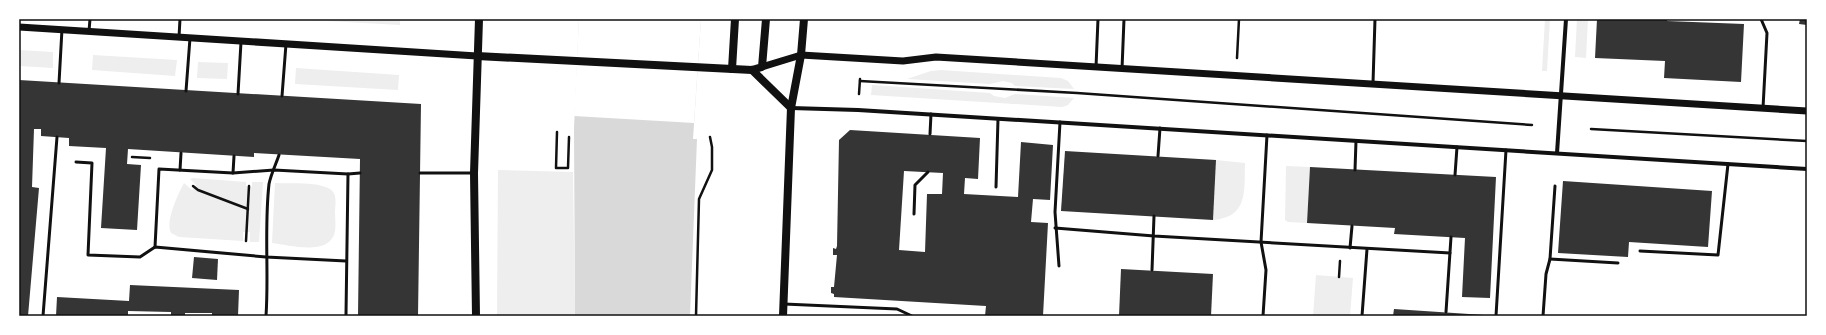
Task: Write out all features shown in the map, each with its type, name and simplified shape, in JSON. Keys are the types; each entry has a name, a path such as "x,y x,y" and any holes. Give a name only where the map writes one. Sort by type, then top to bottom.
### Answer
{"main road":[{"path":"476,316 474,172 479,19"},
{"path":"732,69 735,19"},
{"path":"477,56 752,70 762,67 766,19"},
{"path":"783,316 791,108 801,55 804,19"},
{"path":"752,70 791,108"}],"street":[{"path":"1557,153 1566,19"},
{"path":"19,27 477,56"},
{"path":"762,67 801,55 903,61 936,57 1807,111"},
{"path":"791,108 998,118 1807,169"}],"lane":[{"path":"89,31 90,19"},
{"path":"179,37 180,19"},
{"path":"1096,67 1098,19"},
{"path":"1122,69 1124,19"},
{"path":"1373,84 1375,19"},
{"path":"1761,19 1767,33 1762,108"},
{"path":"59,83 62,30"},
{"path":"186,90 190,38"},
{"path":"238,94 242,41"},
{"path":"282,96 286,44"},
{"path":"930,134 931,114"},
{"path":"996,187 998,118"},
{"path":"1059,266 1054,212 1060,122"},
{"path":"1158,156 1160,128"},
{"path":"1263,316 1266,270 1261,242 1267,135"},
{"path":"43,316 57,137"},
{"path":"1355,170 1356,141"},
{"path":"1456,175 1457,147"},
{"path":"1496,316 1506,150"},
{"path":"180,170 181,153"},
{"path":"266,316 268,285 266,257 270,183 279,155"},
{"path":"233,173 234,156"},
{"path":"76,162 92,163 88,255 140,257 154,247 266,257 346,262"},
{"path":"1640,251 1718,255 1728,164"},
{"path":"154,247 159,169 233,173 274,170 348,174 360,173"},
{"path":"420,173 474,172"},
{"path":"914,214 915,185 928,172"},
{"path":"346,316 348,174"},
{"path":"1543,316 1546,274 1550,259 1555,186"},
{"path":"1152,270 1154,216"},
{"path":"1350,248 1352,226"},
{"path":"1055,228 1154,236 1450,254"},
{"path":"1446,312 1451,237"},
{"path":"1362,316 1367,249"},
{"path":"1550,259 1618,263"},
{"path":"783,304 897,309 912,316"}],"path":[{"path":"1236,61 1239,19"},
{"path":"858,97 860,75"},
{"path":"860,80 1077,93 1532,125"},
{"path":"1591,129 1807,142"},
{"path":"557,132 556,168 568,168 569,137"},
{"path":"696,316 699,199 712,170 712,147 710,137"},
{"path":"180,170 186,180 198,190 248,209"},
{"path":"245,255 250,172"}],"shaded area":[{"path":"290,19 400,19 400,25"},
{"path":"579,19 701,19 693,139 697,139 690,316 575,316 574,128"},
{"path":"1545,19 1550,19 1547,71 1542,71"},
{"path":"1577,19 1588,19 1586,58 1575,57"},
{"path":"19,50 53,52 53,68 19,66"},
{"path":"93,55 177,60 175,76 92,70"},
{"path":"198,62 228,63 227,79 197,78"},
{"path":"296,68 399,75 398,90 295,84"},
{"path":"941,70 1061,78 1068,81 1074,89 1015,86 1012,83 1003,81 990,84 907,79 931,71"},
{"path":"872,85 990,93 994,96 1005,98 1015,94 1074,98 1068,105 1062,107 871,95"},
{"path":"1216,160 1245,163 1245,183 1239,208 1233,214 1225,218 1213,220"},
{"path":"1286,166 1310,167 1307,223 1288,222 1285,220"},
{"path":"498,170 573,172 575,316 497,316"},
{"path":"190,179 246,182 246,186 252,187 252,182 263,182 259,242 250,242 250,232 243,232 243,241 179,237 171,233 171,215 176,201 184,183 192,190 196,185"},
{"path":"275,183 303,183 318,185 324,186 333,191 336,200 335,231 332,239 326,244 318,247 308,248 272,243"},
{"path":"1316,275 1353,278 1350,316 1313,316"}],"pier":[{"path":"579,19 701,19 694,123 574,116"}],"building":[{"path":"1597,19 1667,19 1667,21 1744,24 1741,82 1664,78 1665,61 1595,58"},
{"path":"1800,19 1807,19 1807,25 1799,24"},
{"path":"19,80 421,104 418,316 358,316 360,159 254,153 254,157 128,149 127,164 141,165 137,230 101,228 106,148 69,146 69,138 41,136 41,129 34,129 32,187 39,188 28,316 19,316"},
{"path":"850,130 980,138 978,179 965,178 964,194 1018,197 1021,142 1053,145 1050,200 1033,199 1031,222 1048,223 1043,316 985,316 986,306 834,297 834,294 831,293 831,287 834,287 837,255 833,255 833,248 836,249 837,246 839,140","holes":["904,171 943,173 942,194 927,194 925,252 899,250"]},
{"path":"1065,151 1216,160 1213,220 1061,211"},
{"path":"1310,167 1496,177 1490,298 1462,297 1465,238 1394,234 1395,228 1307,223"},
{"path":"1563,181 1712,191 1708,247 1629,242 1628,257 1558,253"},
{"path":"194,257 218,259 217,280 192,278"},
{"path":"1121,269 1213,274 1211,316 1119,316"},
{"path":"130,285 239,290 238,316 212,316 212,313 185,313 185,316 171,316 171,312 128,311 128,316 56,316 57,297 129,301"},
{"path":"1394,309 1484,315 1484,316 1393,316"}]}
